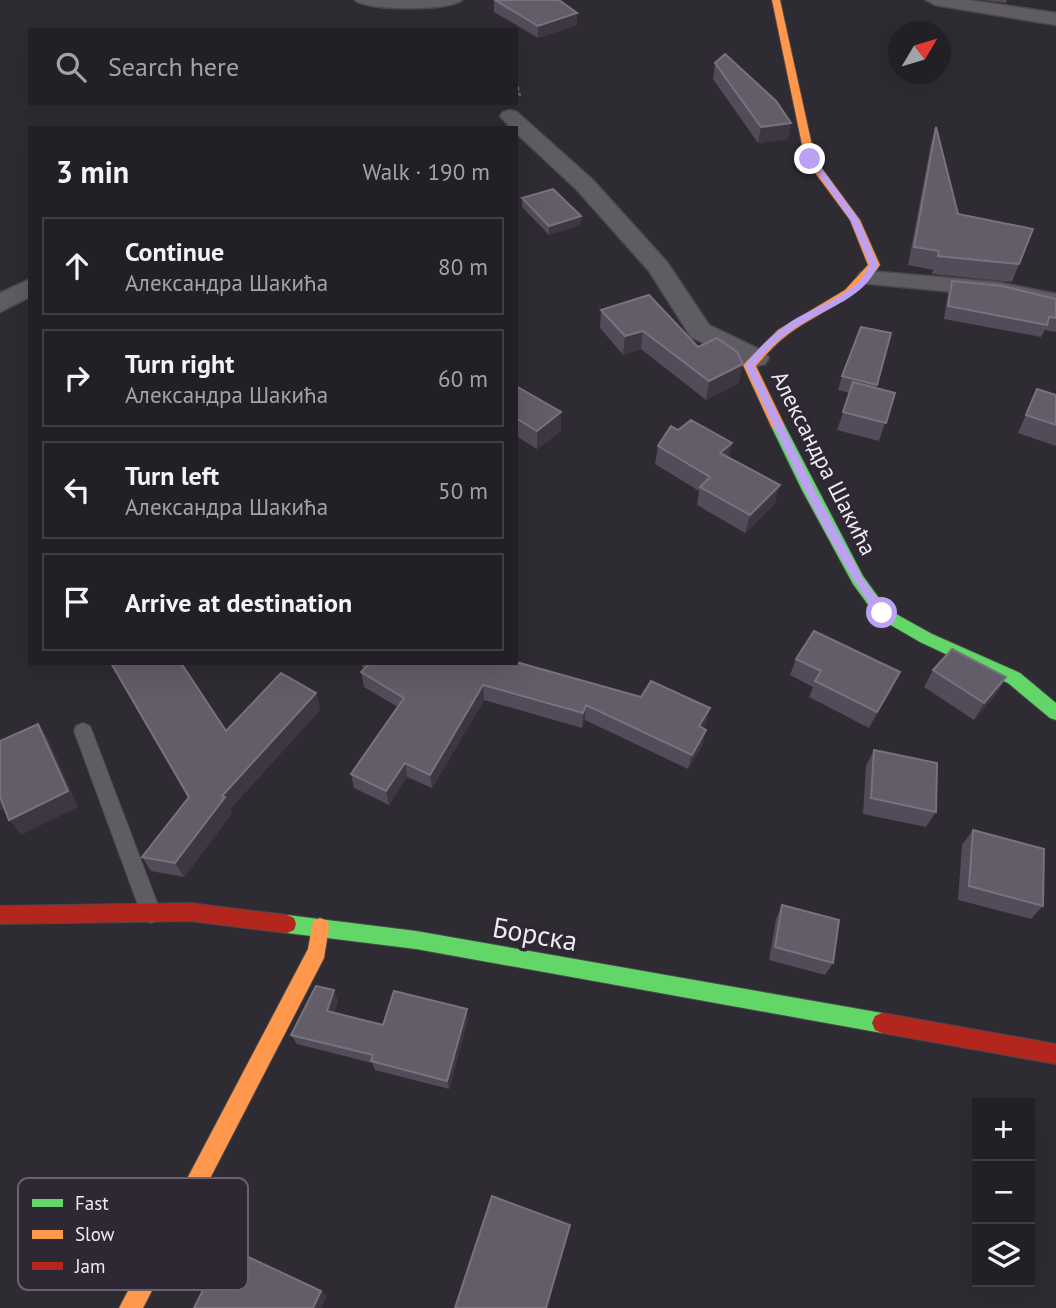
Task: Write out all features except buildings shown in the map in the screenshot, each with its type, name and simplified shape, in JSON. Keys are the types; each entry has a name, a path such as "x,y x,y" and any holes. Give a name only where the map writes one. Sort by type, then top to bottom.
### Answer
{"street":[{"path":"364,0 414,4 453,0"},
{"path":"776,0 810,159 855,220 874,265 869,278 997,289 1056,302"},
{"path":"935,0 1056,19"},
{"path":"509,116 585,184 658,267 700,331 756,358"},
{"name":"Александра Шакића","path":"869,278 849,294 794,324 767,344 750,365 810,490 858,580 882,613 926,638 1014,678 1056,713"},
{"path":"0,304 28,287"},
{"name":"Борска","path":"0,915 190,912 320,927 416,940 1056,1054"},
{"path":"199,1178 317,951 320,927"},
{"path":"131,1308 140,1290"}],"lane":[{"path":"83,731 151,912"}],"traffic: fast":[{"path":"778,426 858,580 882,613 926,638 1014,678 1056,713"},
{"path":"287,924 416,940 882,1023"}],"traffic: slow":[{"path":"776,0 810,159 855,220 874,265 867,276 849,293 788,328 749,365 778,426"},
{"path":"199,1178 317,951 320,927"},
{"path":"131,1308 140,1290"}],"traffic: jam":[{"path":"0,915 190,912 287,924"},
{"path":"882,1023 1056,1054"}],"route":[{"path":"810,159 855,220 874,265 869,278 849,294 794,324 767,344 750,365 810,490 858,580 882,613"}]}
